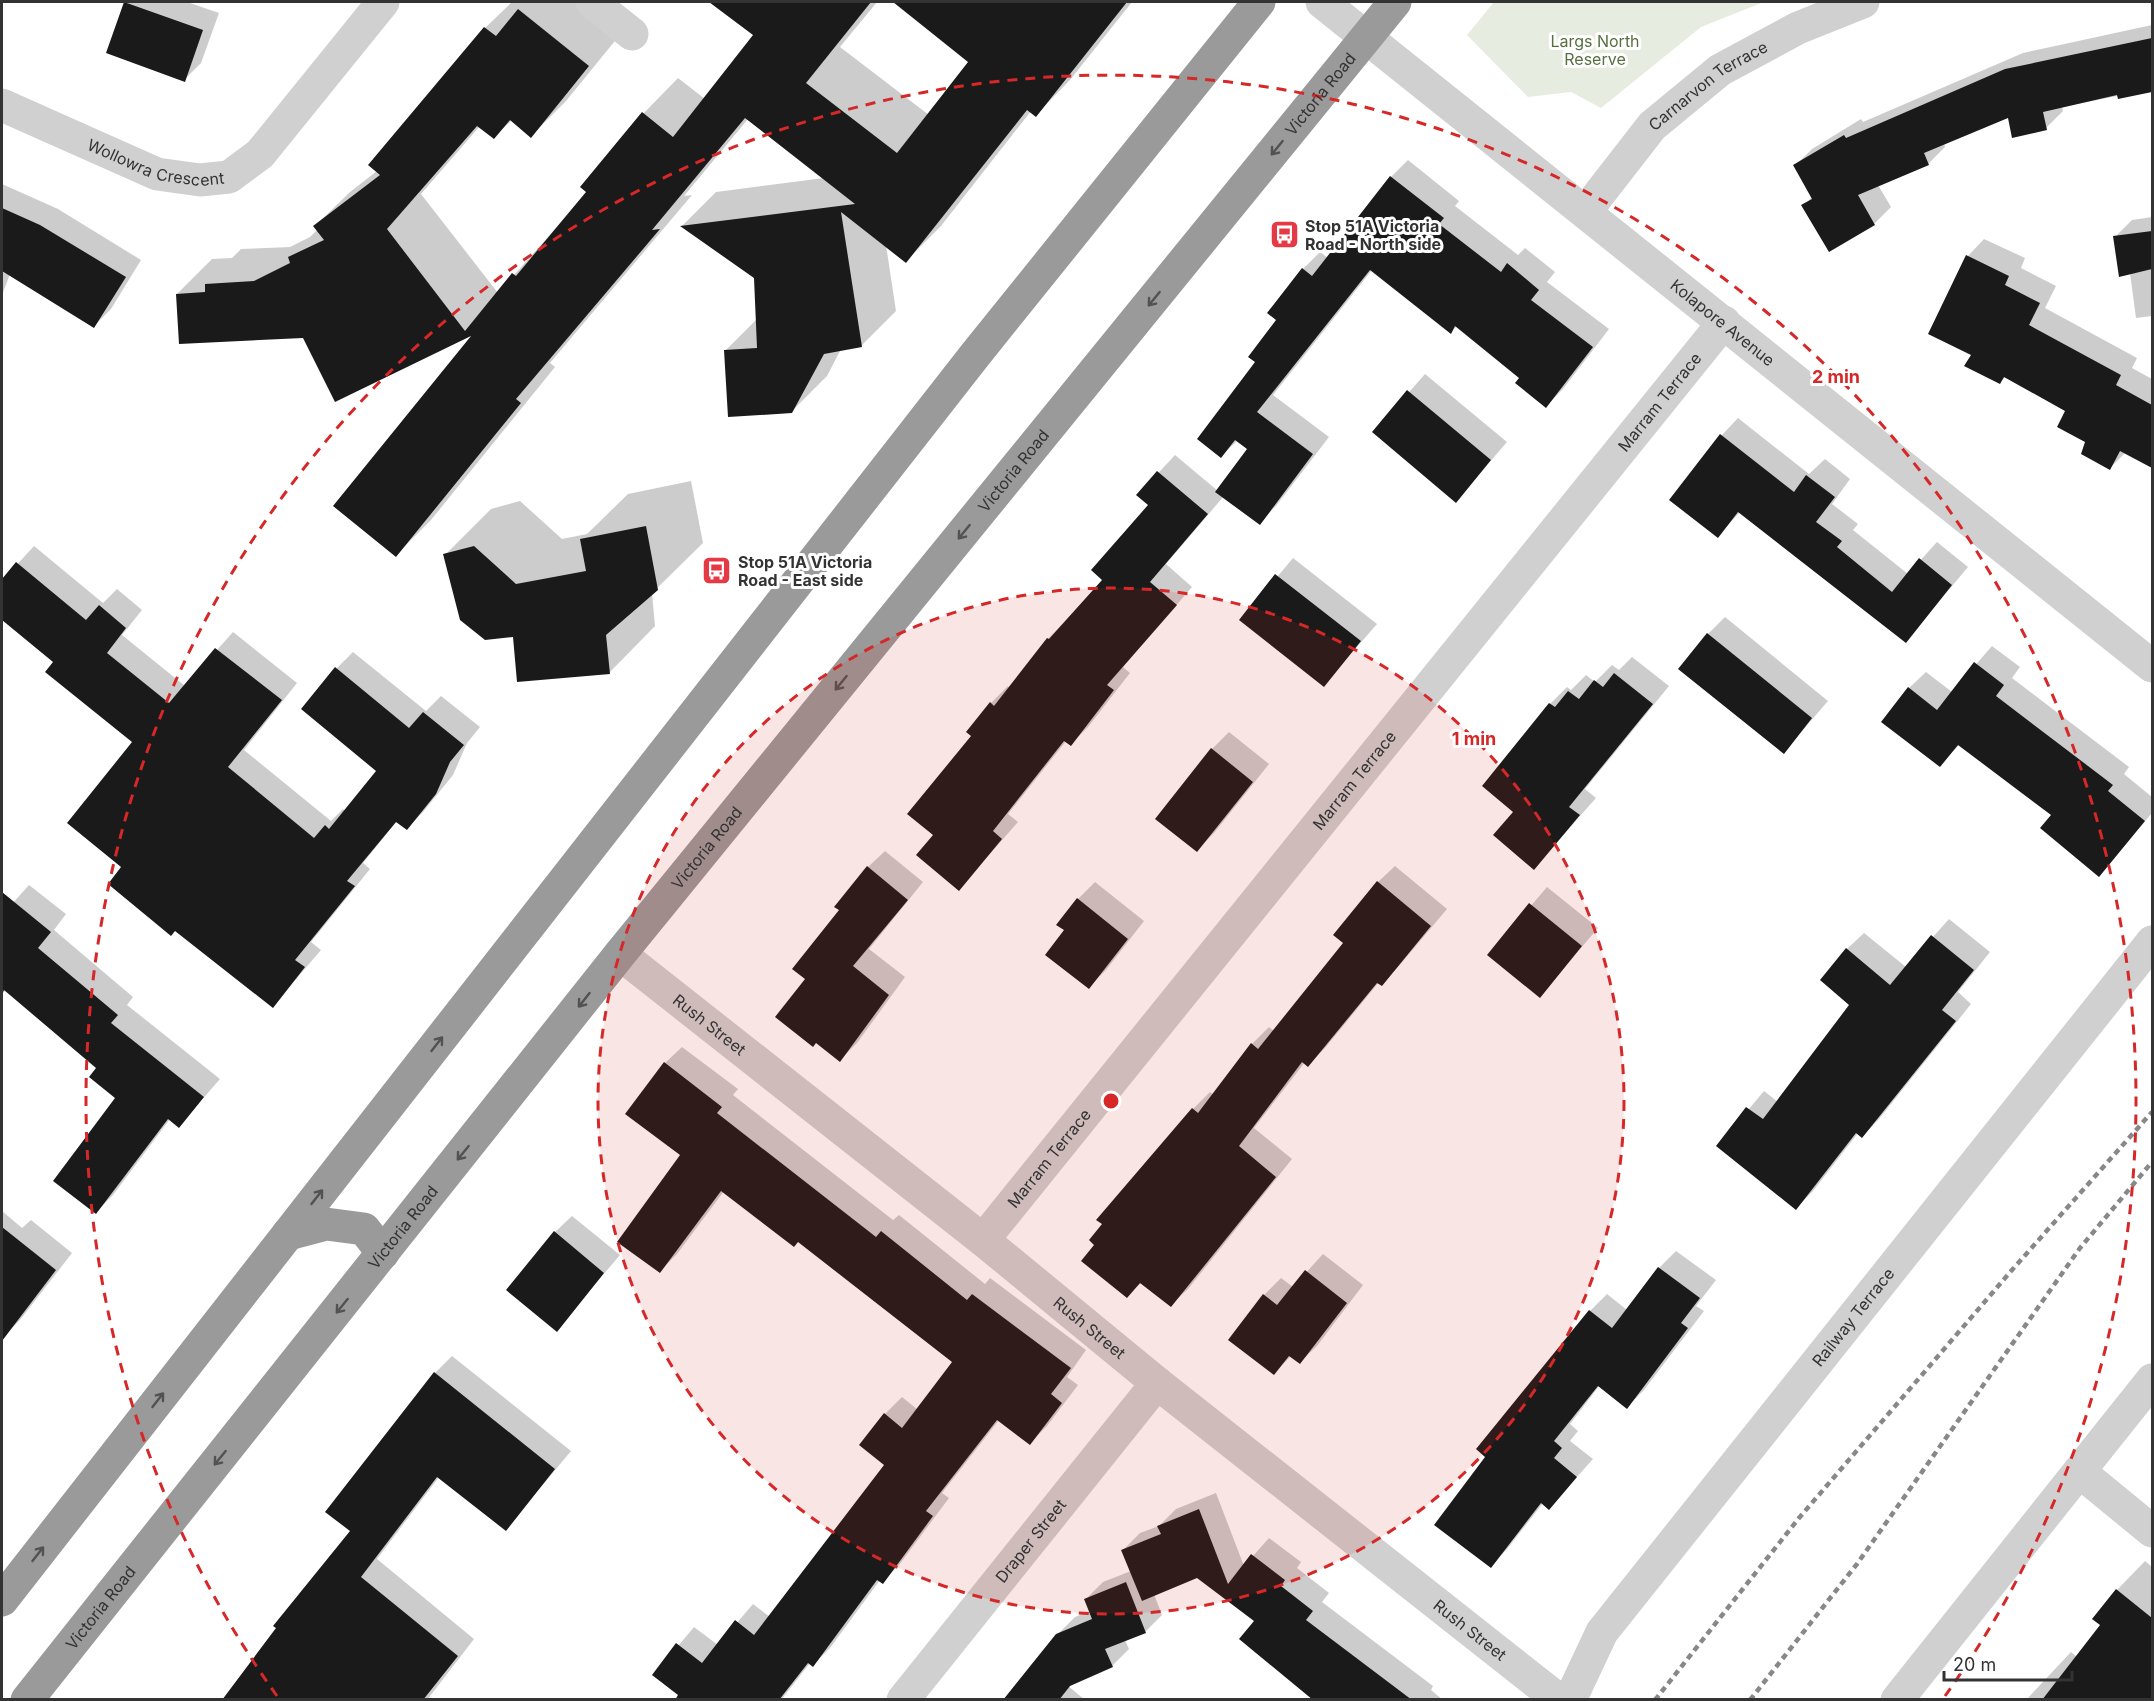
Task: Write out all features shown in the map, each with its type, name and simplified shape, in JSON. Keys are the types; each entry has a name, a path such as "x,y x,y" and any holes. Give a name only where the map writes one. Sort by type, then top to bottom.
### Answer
{"highway":[{"path":"2,1600 975,355 1259,2"},
{"name":"Victoria Road","path":"27,1700 620,954 1395,2"},
{"path":"288,1234 326,1224 364,1229 384,1253"}],"street":[{"name":"Wollowra Crescent","path":"2,105 157,174 200,180 229,177 260,154 383,2"},
{"path":"592,2 632,34"},
{"name":"Kolapore Avenue","path":"1322,2 2152,666"},
{"name":"Carnarvon Terrace","path":"1586,211 1652,126 1720,70 1798,28 1863,2"},
{"name":"Marram Terrace","path":"983,1240 1724,322"},
{"name":"Railway Terrace","path":"1570,1700 1602,1632 2152,942"},
{"name":"Rush Street","path":"620,954 983,1240 1157,1383 1560,1700"},
{"path":"1898,1700 2152,1380"},
{"name":"Draper Street","path":"903,1700 1157,1383"},
{"path":"2080,1472 2152,1531"}],"green space":[{"name":"Largs North Reserve","path":"1494,2 1764,2 1701,27 1601,108 1571,92 1528,97 1467,35"}],"building":[{"path":"124,2 203,30 185,82 106,53"},
{"path":"709,2 871,2 806,83 897,153 968,62 893,2 1127,2 1036,117 1027,110 906,263 841,212 862,347 824,354 792,413 728,417 724,350 757,348 754,278 680,226 855,204 745,118 652,230 660,229 516,399 521,403 396,557 333,506 471,336 335,402 303,338 179,344 176,294 205,292 205,284 254,281 290,263 288,257 324,240 313,226 380,175 368,165 484,27 496,36 518,9 589,66 531,138 510,120 494,139 477,126 387,229 465,331 512,273 516,276 586,192 580,187 642,112 673,137 753,35"},
{"path":"2152,38 2152,92 2118,99 2117,95 2043,112 2047,130 2012,138 2008,118 1924,153 1929,165 1858,195 1875,225 1829,252 1801,205 1812,199 1793,165 1844,135 1846,138 2005,69"},
{"path":"1390,176 1444,218 1439,224 1501,272 1507,263 1539,290 1531,300 1593,347 1546,408 1515,383 1519,378 1455,326 1451,334 1370,270 1257,412 1313,454 1260,525 1215,492 1247,449 1235,440 1221,458 1197,439 1255,362 1248,357 1276,320 1267,313 1302,268 1312,276"},
{"path":"2,208 40,225 126,277 94,328 2,271"},
{"path":"2152,231 2152,269 2119,277 2113,236"},
{"path":"1966,255 2009,276 2005,285 2040,303 2029,325 2121,375 2116,385 2152,405 2152,468 2120,451 2110,470 2081,454 2085,442 2057,427 2065,411 2004,377 2000,384 1964,366 1971,355 1928,334"},
{"path":"1407,390 1491,460 1456,503 1372,432"},
{"path":"1720,434 1794,492 1806,475 1835,497 1816,522 1842,541 1837,547 1892,592 1919,558 1952,585 1906,643 1738,512 1718,538 1669,500"},
{"path":"1157,471 1208,514 1150,582 1177,605 1107,685 1114,690 1071,746 1064,741 993,831 1002,839 959,891 916,855 933,835 907,814 971,736 966,732 990,702 994,706 1047,638 1049,639 1102,580 1091,570 1148,505 1136,495"},
{"path":"646,526 658,590 606,635 610,674 517,682 513,637 485,640 460,620 443,554 474,546 516,584 586,571 580,539"},
{"path":"16,562 86,620 99,605 126,628 107,653 169,703 215,648 282,700 228,767 314,838 325,825 329,829 376,771 301,709 335,667 409,728 423,712 464,745 450,762 436,794 407,830 396,822 347,881 355,886 295,960 305,967 273,1008 175,931 171,936 108,884 121,867 67,823 132,742 45,672 53,662 2,620 2,579"},
{"path":"1275,574 1361,641 1324,687 1239,620"},
{"path":"1707,633 1812,718 1784,754 1678,669"},
{"path":"1974,662 2004,685 1996,696 2113,785 2108,791 2145,821 2099,877 2040,828 2051,815 1958,745 1940,767 1881,722 1908,687 1937,710"},
{"path":"1614,673 1653,704 1569,807 1580,815 1534,870 1493,835 1513,812 1482,786 1549,703 1555,707 1568,691 1579,699 1594,680 1603,687"},
{"path":"1211,748 1253,782 1197,852 1155,819"},
{"path":"867,866 908,900 853,966 889,995 840,1062 816,1043 813,1047 775,1017 805,979 792,969 839,910 834,907"},
{"path":"1377,881 1431,926 1382,986 1377,983 1308,1067 1302,1062 1239,1146 1276,1177 1171,1307 1140,1283 1127,1298 1081,1261 1094,1245 1089,1240 1102,1224 1096,1220 1192,1108 1198,1113 1251,1043 1258,1049 1343,943 1333,935"},
{"path":"2,892 51,932 38,948 118,1015 111,1023 204,1097 179,1128 168,1119 96,1214 53,1181 115,1098 89,1077 96,1068 4,990 2,994"},
{"path":"1077,898 1128,939 1089,989 1045,955 1064,930 1056,925"},
{"path":"1529,903 1582,946 1540,998 1487,955"},
{"path":"1931,935 1974,970 1942,1010 1956,1021 1862,1138 1856,1133 1796,1210 1716,1146 1746,1107 1763,1119 1849,1005 1820,980 1846,948 1890,985"},
{"path":"664,1062 722,1107 717,1113 876,1237 881,1231 967,1300 972,1294 1071,1368 1051,1394 1062,1403 1030,1445 997,1420 926,1511 933,1516 883,1584 877,1580 813,1667 808,1663 779,1700 675,1700 678,1695 652,1675 676,1643 702,1663 735,1620 754,1635 884,1465 859,1445 884,1413 902,1428 952,1362 798,1242 794,1247 721,1191 660,1273 617,1242 680,1155 625,1114"},
{"path":"2,1227 56,1270 2,1341"},
{"path":"554,1231 604,1273 557,1332 506,1290"},
{"path":"1658,1267 1700,1298 1681,1323 1688,1328 1627,1409 1598,1386 1554,1441 1562,1448 1554,1458 1577,1477 1549,1510 1541,1503 1491,1568 1434,1525 1485,1457 1476,1449 1589,1310 1612,1328"},
{"path":"1305,1270 1347,1303 1300,1364 1289,1356 1274,1375 1228,1340 1263,1294 1277,1305"},
{"path":"434,1372 555,1469 506,1531 437,1477 361,1577 458,1656 423,1700 222,1700 276,1628 273,1626 350,1531 325,1512"},
{"path":"1199,1509 1228,1584 1251,1554 1285,1580 1281,1586 1313,1611 1306,1620 1412,1700 1313,1700 1239,1639 1254,1621 1197,1578 1142,1601 1121,1550 1161,1534 1157,1526"},
{"path":"1126,1582 1146,1633 1105,1649 1113,1667 1070,1686 1059,1700 1003,1700 1056,1634 1092,1619 1084,1599"},
{"path":"2116,1589 2152,1618 2152,1700 2042,1700 2100,1625 2092,1619"}],"railway":[{"path":"1655,1700 1799,1518 2012,1270 2152,1112"},
{"path":"1750,1700 1857,1564 2080,1248 2152,1162"}],"place":[{"name":"Stop 51A Victoria Road - North side","path":"1284,235"},
{"name":"Stop 51A Victoria Road - East side","path":"717,571"}]}
